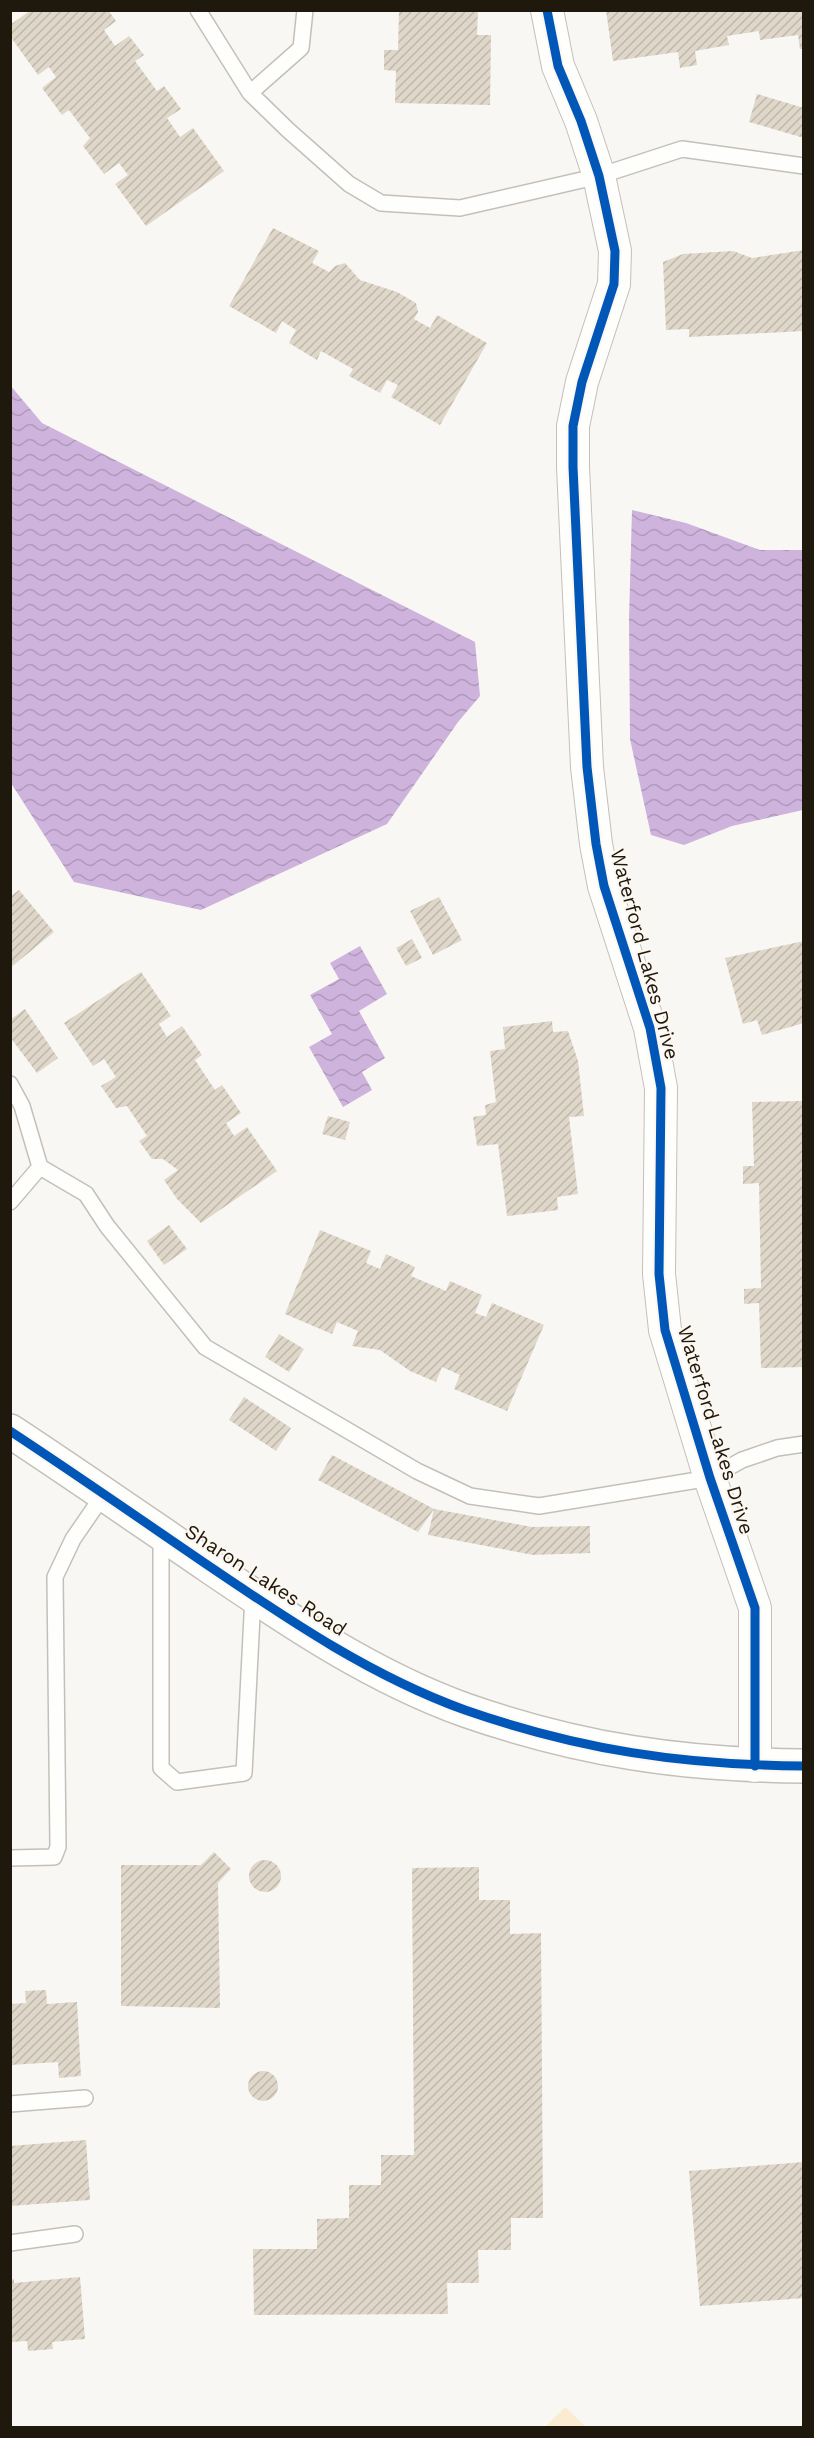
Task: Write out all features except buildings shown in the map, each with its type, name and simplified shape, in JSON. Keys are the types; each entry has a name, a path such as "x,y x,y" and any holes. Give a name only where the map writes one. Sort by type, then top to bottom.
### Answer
{"street":[{"name":"Waterford Lakes Drive","path":"547,10 558,66 581,121 599,176 615,251 614,284 582,382 573,426 588,767 596,844 604,885 650,1028 661,1088 659,1274 665,1330 710,1478 755,1608 755,1766"},
{"name":"Sharon Lakes Road","path":"10,1431 296,1626 397,1680 464,1709 559,1740 609,1750 696,1763 804,1766"}],"lane":[{"path":"198,10 250,93 349,184 381,203 460,208 599,176 681,149 804,166"},
{"path":"250,93 301,48 304,10"},
{"path":"10,1084 22,1106 40,1167 86,1194 107,1226 205,1347 417,1471 470,1496 539,1506 710,1478 742,1460 777,1448 804,1444"},
{"path":"10,1202 40,1167"},
{"path":"10,1858 54,1857 58,1847 55,1577 73,1539 104,1494"},
{"path":"161,1533 161,1768 177,1782 244,1773 253,1596"},
{"path":"10,2104 85,2098"},
{"path":"10,2243 75,2234"}],"shaded area":[{"path":"565,2407 586,2427 545,2427"}],"water":[{"path":"10,385 42,423 475,642 480,696 458,722 387,824 201,910 74,882 11,783"},
{"path":"632,510 686,523 760,550 803,550 803,810 732,826 684,845 651,835 630,739 629,619"},
{"path":"360,946 387,994 359,1011 385,1058 362,1072 372,1090 343,1107 309,1047 332,1034 310,995 339,979 330,963"}],"cycle path":[{"path":"547,10 558,66 581,121 599,176 615,251 614,284 582,382 573,426 587,767 596,844 604,886 650,1028 661,1088 659,1274 665,1330 710,1478 755,1608 755,1766"},
{"path":"10,1431 301,1627 365,1664 431,1697 508,1724 632,1753 716,1762 804,1766"}]}
